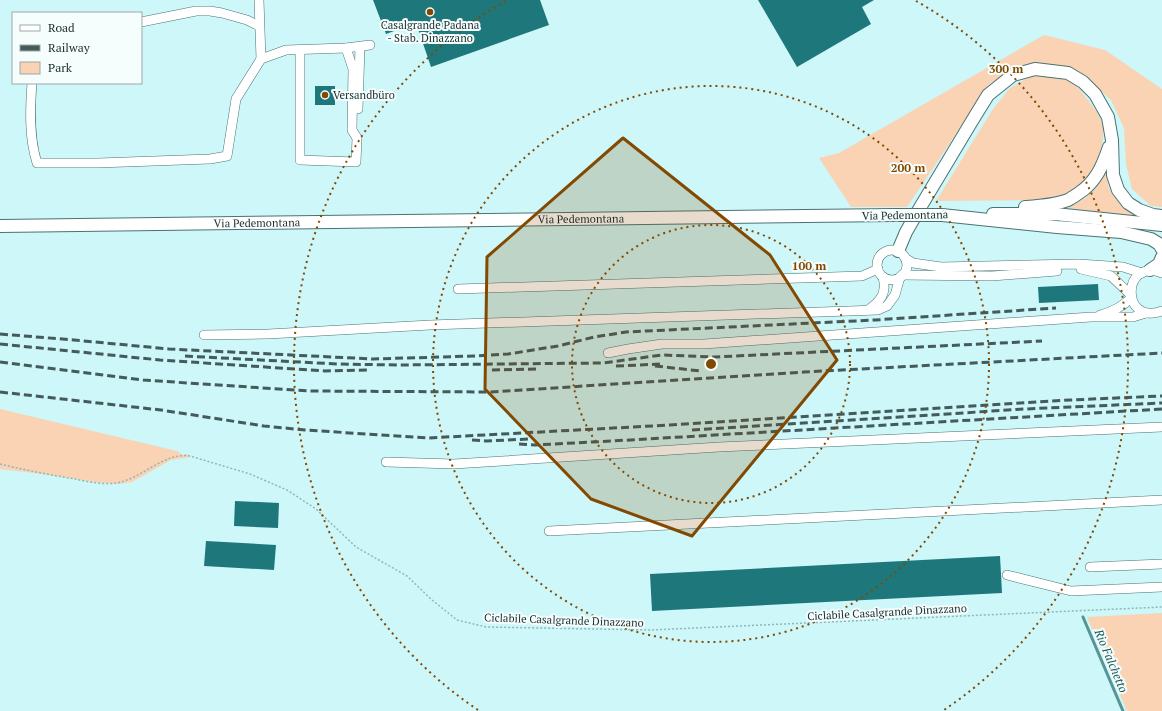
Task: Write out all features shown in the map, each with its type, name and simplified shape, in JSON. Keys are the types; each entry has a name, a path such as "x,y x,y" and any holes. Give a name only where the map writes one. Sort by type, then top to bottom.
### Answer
{"main road":[{"path":"902,255 906,232 988,95 1013,75 1035,69 1068,73 1084,82 1095,94 1108,117 1112,140 1113,175 1118,190 1128,203 1139,210 1153,215 1162,216"},
{"path":"964,214 1053,204 1069,200 1084,190 1096,178 1112,140"},
{"name":"Via Pedemontana","path":"0,226 964,214 1055,214 1162,225"},
{"path":"942,215 1121,232 1151,239 1162,249"},
{"path":"1146,272 1159,264 1162,257"}],"street":[{"path":"32,84 30,107 34,151 37,163 210,160 227,156 236,99 260,59 259,0"},
{"path":"142,22 162,17 219,17 260,28"},
{"path":"260,59 286,50 346,48 370,45"},
{"path":"300,50 300,160 356,162 360,47"},
{"path":"346,48 353,69 352,130 357,138"},
{"path":"868,310 878,304 882,298 885,285 880,273 878,260 884,252 889,250 902,255 913,263 941,267 1079,264 1123,267 1146,272 1156,271 1162,273"},
{"path":"204,335 268,334 430,324 878,310 887,306 895,295 901,276 906,268 902,255"},
{"path":"458,289 862,276 880,273 892,280 901,276 992,276 1080,268 1111,276 1142,311 1156,313 1162,311"},
{"path":"1091,317 1108,313 1123,306 1131,297 1131,288 1136,277 1146,272"},
{"path":"608,353 662,344 704,344 1091,317 1133,317 1146,312"},
{"path":"386,462 454,464 719,447 1162,426"},
{"path":"549,531 1162,500"},
{"path":"1090,567 1162,564"},
{"path":"1006,575 1071,591 1162,587"}],"path":[{"name":"Ciclabile Casalgrande Dinazzano","path":"0,464 50,475 93,482 116,483 133,479 172,457 183,455 250,474 287,490 316,508 356,546 407,576 432,600 457,620 486,627 651,630 1162,607"}],"highlighted area":[{"path":"623,138 770,255 837,360 692,536 591,499 485,389 487,257"}],"green space":[{"path":"1044,35 1105,50 1162,89 1162,207 1151,206 1132,189 1126,164 1124,128 1111,100 1088,80 1062,65 1024,66 990,83 907,207 851,207 819,158 839,153"},
{"path":"1044,74 1073,83 1099,115 1103,125 1103,139 1100,154 1094,168 1086,179 1074,189 1049,200 936,201 993,109 1010,88 1031,76"},
{"path":"1106,170 1108,185 1113,195 1125,208 1139,217 1068,208 1085,198 1095,189"},
{"path":"0,409 177,451 183,455 187,454 191,457 171,460 132,482 120,484 93,482 0,469"},
{"path":"1162,613 1162,711 1127,711 1087,617"}],"building":[{"path":"373,0 540,0 549,25 431,67 416,23 386,34"},
{"path":"758,0 874,0 862,7 871,24 797,67"},
{"name":"Versandbüro","path":"315,86 335,86 335,105 315,105"},
{"path":"1098,284 1099,300 1039,303 1038,287"},
{"path":"235,501 279,503 278,528 234,526"},
{"path":"206,541 276,545 274,570 204,566"},
{"path":"1000,556 1002,593 652,611 650,574"}],"waterway":[{"name":"Rio Falchetto","path":"1083,617 1123,711"}],"railway":[{"path":"0,334 169,349 373,359 508,354 558,346 594,337 626,332 875,320 1056,308"},
{"path":"185,356 337,364 399,365 603,363 662,355 715,357 1042,341"},
{"path":"0,344 160,360 325,371 370,370"},
{"path":"0,362 143,380 309,391 490,392 804,372 1162,353"},
{"path":"616,366 662,364"},
{"path":"655,366 701,371"},
{"path":"492,370 538,369"},
{"path":"0,392 161,410 264,426 428,438 670,425 1070,400 1162,396"},
{"path":"692,430 1025,409 1162,403"},
{"path":"519,444 535,445 612,441 1162,409"},
{"path":"472,440 486,441 528,439"}],"place":[{"name":"Casalgrande Padana - Stab. Dinazzano","path":"430,12"},
{"name":"Versandbüro","path":"325,95"}]}
